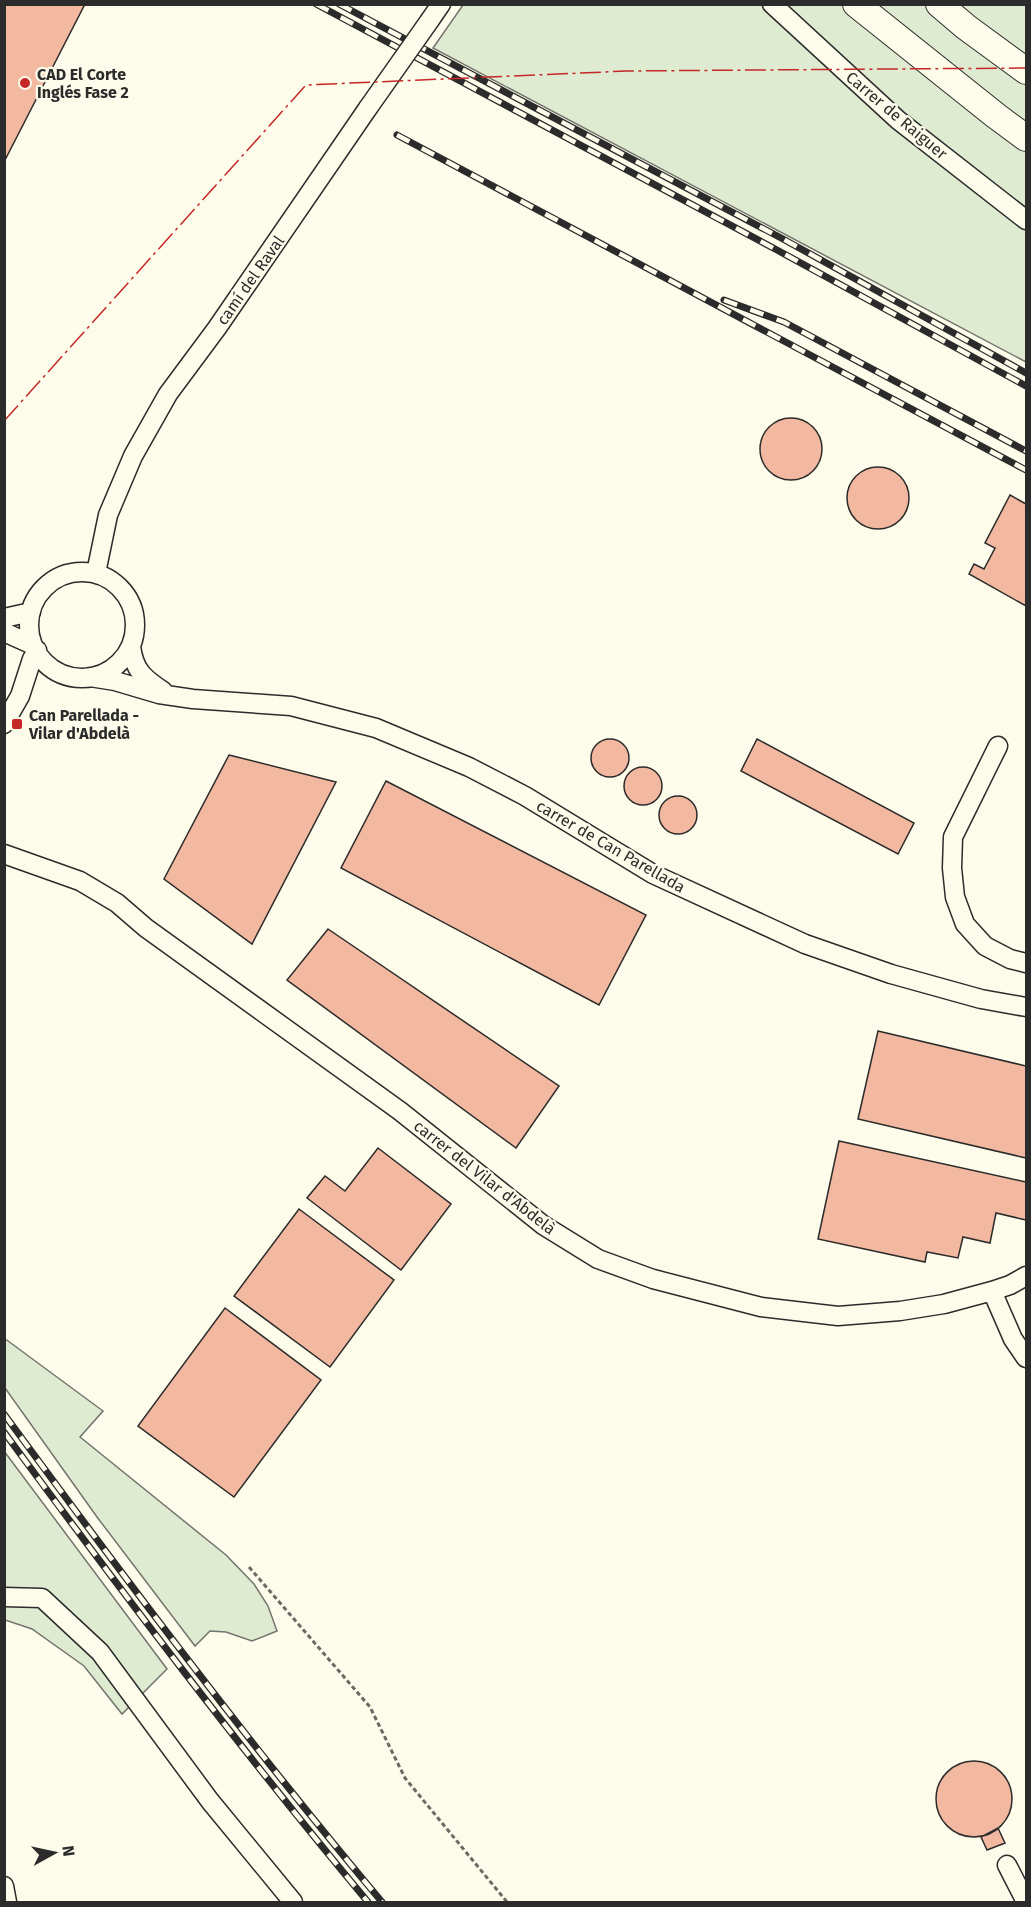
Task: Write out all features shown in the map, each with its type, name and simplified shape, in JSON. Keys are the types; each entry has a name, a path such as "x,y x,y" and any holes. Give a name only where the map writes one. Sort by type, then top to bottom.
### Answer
{"highway":[{"path":"855,4 1026,138"},
{"path":"939,4 1026,71"}],"street":[{"name":"camí del Raval","path":"96,573 108,516 133,456 168,394 217,328 441,4"},
{"name":"Carrer de Raiguer","path":"772,4 898,120 1026,220"},
{"path":"79,572 96,573 112,581 125,593 133,610 135,628 131,646 121,661 107,672 90,677 71,677 55,670 42,659 35,647 29,628 31,612 37,596 63,575 79,572"},
{"path":"4,618 31,612"},
{"path":"4,632 35,647"},
{"name":"carrer de Can Parellada","path":"131,646 133,663 146,680 162,691 194,699"},
{"path":"8,717 20,696 35,647"},
{"path":"8,717 34,684 55,670"},
{"name":"carrer de Can Parellada","path":"90,677 115,681 159,694 194,699 291,706 376,728 478,772 525,796 653,874 806,944 891,974 981,999 1026,1007"},
{"path":"998,746 953,837 952,868 955,897 964,924 985,946 1010,959 1026,963"},
{"name":"carrer del Vilar d'Abdelà","path":"4,854 80,881 117,903 146,928 399,1111 543,1225 598,1259 653,1279 761,1308 838,1316 900,1311 944,1304 993,1291 1026,1276"},
{"path":"993,1291 1013,1339 1026,1358"},
{"path":"4,1597 42,1598 100,1653 210,1801 293,1902"},
{"path":"1007,1864 1026,1902"},
{"path":"4,1886 7,1902"}],"path":[{"path":"249,1567 370,1707 405,1778 507,1902"}],"green space":[{"path":"463,5 1026,5 1026,362 433,48"},
{"path":"4,1338 103,1411 80,1437 226,1555 254,1584 268,1606 277,1631 252,1641 226,1632 210,1631 195,1646 97,1517 5,1388"},
{"path":"4,1451 167,1669 122,1714 84,1666 32,1629 5,1620"}],"building":[{"name":"CAD El Corte Inglés Fase 2","path":"4,4 85,4 4,162"},
{"path":"785,418 797,418 813,427 820,437 822,449 820,461 813,471 797,480 785,480 774,475 765,466 760,455 760,443 765,432 774,423"},
{"path":"872,467 884,467 900,476 907,486 909,498 907,510 900,520 884,529 872,529 861,524 852,515 847,504 847,492 852,481 861,472"},
{"path":"1010,495 1026,504 1026,606 969,574 974,564 984,569 995,548 985,543"},
{"path":"610,739 624,744 629,758 624,772 610,777 596,772 591,758 596,744"},
{"path":"757,739 914,823 898,854 741,771"},
{"path":"229,755 336,782 252,944 164,879"},
{"path":"643,767 657,772 662,786 657,800 643,805 629,800 624,786 629,772"},
{"path":"386,781 646,915 599,1005 341,868"},
{"path":"678,796 692,801 697,815 692,829 678,834 664,829 659,815 664,801"},
{"path":"328,929 559,1086 516,1148 287,980"},
{"path":"878,1031 1026,1066 1026,1158 858,1119"},
{"path":"839,1141 1026,1182 1026,1220 996,1213 990,1243 963,1237 958,1258 927,1252 925,1262 818,1239"},
{"path":"378,1148 451,1204 401,1270 307,1198 325,1176 345,1191"},
{"path":"299,1209 394,1280 330,1367 234,1296"},
{"path":"225,1308 321,1380 234,1497 138,1426"},
{"path":"967,1761 981,1761 995,1767 1006,1778 1012,1792 1009,1814 1001,1826 981,1837 967,1837 953,1831 942,1820 936,1806 936,1792 942,1778 953,1767"},
{"path":"998,1828 1005,1843 987,1850 981,1837"}],"railway":[{"path":"316,4 1026,386"},
{"path":"339,4 783,239 1026,373"},
{"path":"397,135 1026,470"},
{"path":"724,300 784,322 1026,451"},
{"path":"4,1414 189,1661 284,1783 382,1902"},
{"path":"4,1432 183,1670 368,1902"}],"power":[{"path":"4,421 306,85 627,71 1026,68"}],"place":[{"name":"CAD El Corte Inglés Fase 2","path":"25,83"},
{"name":"Can Parellada - Vilar d'Abdelà","path":"17,724"}]}
